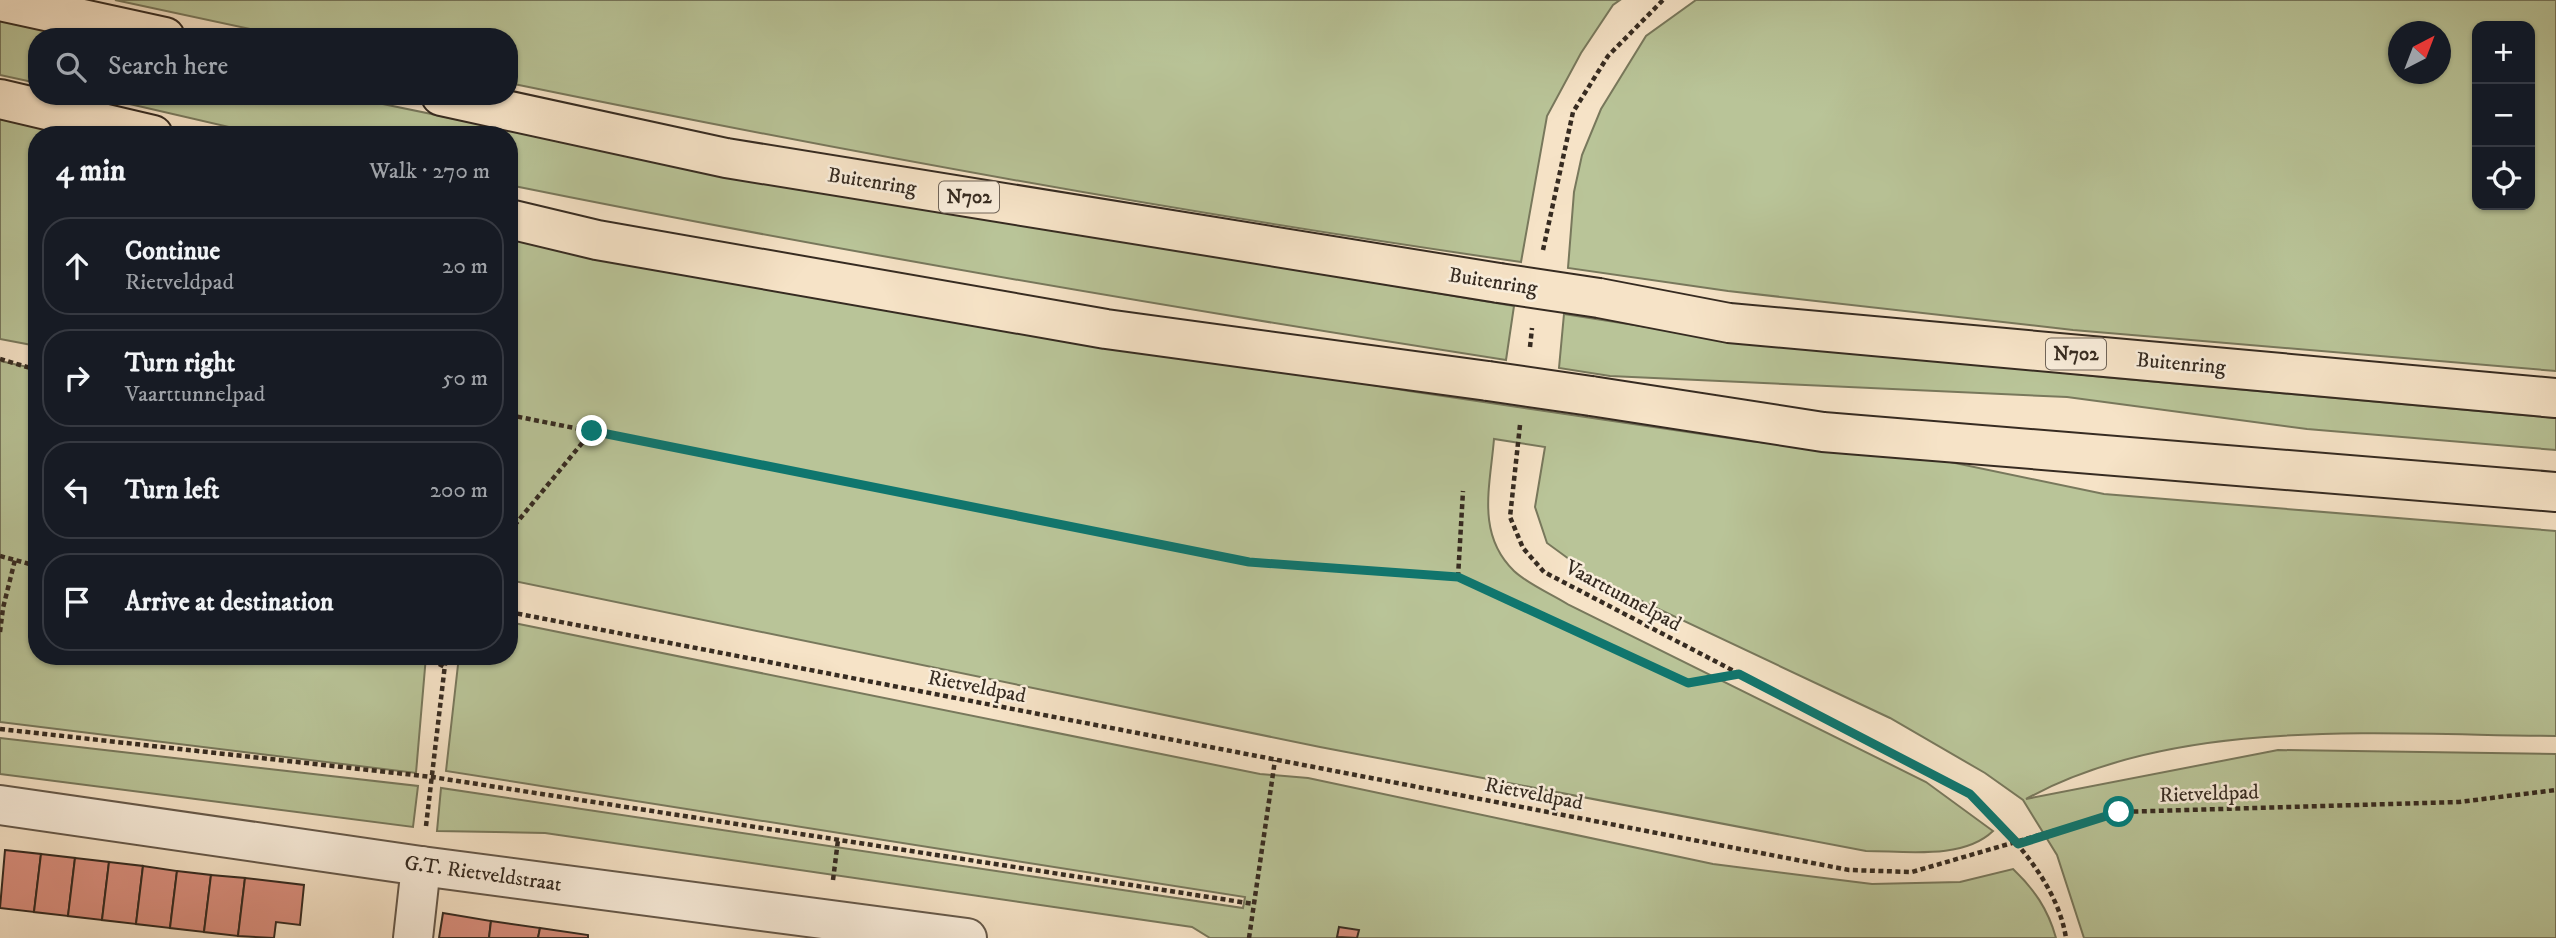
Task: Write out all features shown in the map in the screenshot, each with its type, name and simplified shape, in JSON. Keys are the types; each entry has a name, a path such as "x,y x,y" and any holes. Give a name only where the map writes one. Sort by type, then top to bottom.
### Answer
{"highway":[{"path":"0,1 124,28"},
{"path":"0,99 115,126"},
{"name":"Buitenring","path":"482,105 726,158 1599,298 1729,323 2556,398"},
{"path":"518,221 597,240 1106,329 1488,381 1823,432 2556,492"}],"street":[{"name":"G.T. Rietveldstraat","path":"0,805 828,929 967,938"},
{"path":"412,938 421,866"}],"path":[{"path":"1541,260 1573,112 1608,56 1663,0"},
{"path":"1529,354 1534,314"},
{"path":"0,359 28,367"},
{"path":"518,417 1249,562 1458,577 1688,683 1739,674"},
{"name":"Vaarttunnelpad","path":"1520,422 1510,517 1523,548 1544,572 1970,794 2018,844 2064,923 2066,938"},
{"path":"518,521 592,431"},
{"path":"1458,577 1463,491"},
{"path":"0,556 28,564"},
{"path":"0,632 15,561"},
{"name":"Rietveldpad","path":"518,614 1849,870 1912,872 2018,844 2119,812 2459,802 2556,790"},
{"path":"421,866 445,667 441,665"},
{"path":"0,729 432,777 1254,904"},
{"path":"1250,938 1275,760"}],"green space":[{"path":"115,0 1620,0 1613,5 1581,53 1547,116 1521,262 1014,180 518,85 518,28 246,28"},
{"path":"1696,0 2556,0 2556,371 2073,330 1728,291 1568,268 1574,192 1582,155 1601,109 1646,36"},
{"path":"0,19 36,28 28,28 28,81 0,75"},
{"path":"134,105 388,105 490,126 225,126"},
{"path":"0,119 32,126 28,126 28,344 0,339"},
{"path":"518,132 699,169 1514,306 1506,360 1007,278 518,187"},
{"path":"518,230 781,287 1409,391 1749,441 1931,458 2104,494 2556,531 2556,736 2355,733 2216,742 2149,754 2086,772 2026,799 2278,750 2556,754 2556,938 2084,938 2057,855 2023,800 1985,773 1890,718 1599,581 1547,543 1535,507 1545,447 1494,439 1488,509 1490,526 1502,557 1520,576 1569,605 1926,782 1993,831 1981,840 1950,850 1866,851 1320,747 518,582"},
{"path":"1564,314 1679,332 2103,377 2556,418 2556,450 2307,429 2067,397 1610,376 1559,368"},
{"path":"0,361 28,367 28,665 425,665 416,773 0,722"},
{"path":"518,624 1260,774 1308,778 1713,864 1872,884 1960,882 2013,869 2039,900 2056,938 1210,938 1192,927 545,833 437,831 441,788 1243,908 1245,897 446,771 458,665 518,665"},
{"path":"0,738 418,786 413,827 0,774"}],"building":[{"path":"5,850 41,854 34,912 0,908"},
{"path":"41,854 75,858 68,916 34,912"},
{"path":"75,858 109,862 102,920 68,916"},
{"path":"109,862 143,866 136,924 102,920"},
{"path":"143,866 177,871 170,928 136,924"},
{"path":"177,871 211,875 204,932 170,928"},
{"path":"211,875 245,878 238,936 204,932"},
{"path":"245,878 304,885 300,925 276,922 274,938 238,936"},
{"path":"443,913 491,921 489,938 439,938"},
{"path":"491,921 540,928 538,938 489,938"},
{"path":"1339,927 1359,930 1357,938 1337,937"},
{"path":"540,928 588,935 588,938 538,938"}],"route":[{"path":"592,431 1249,562 1458,577 1688,683 1739,674 1970,794 2018,844 2119,812"}]}
